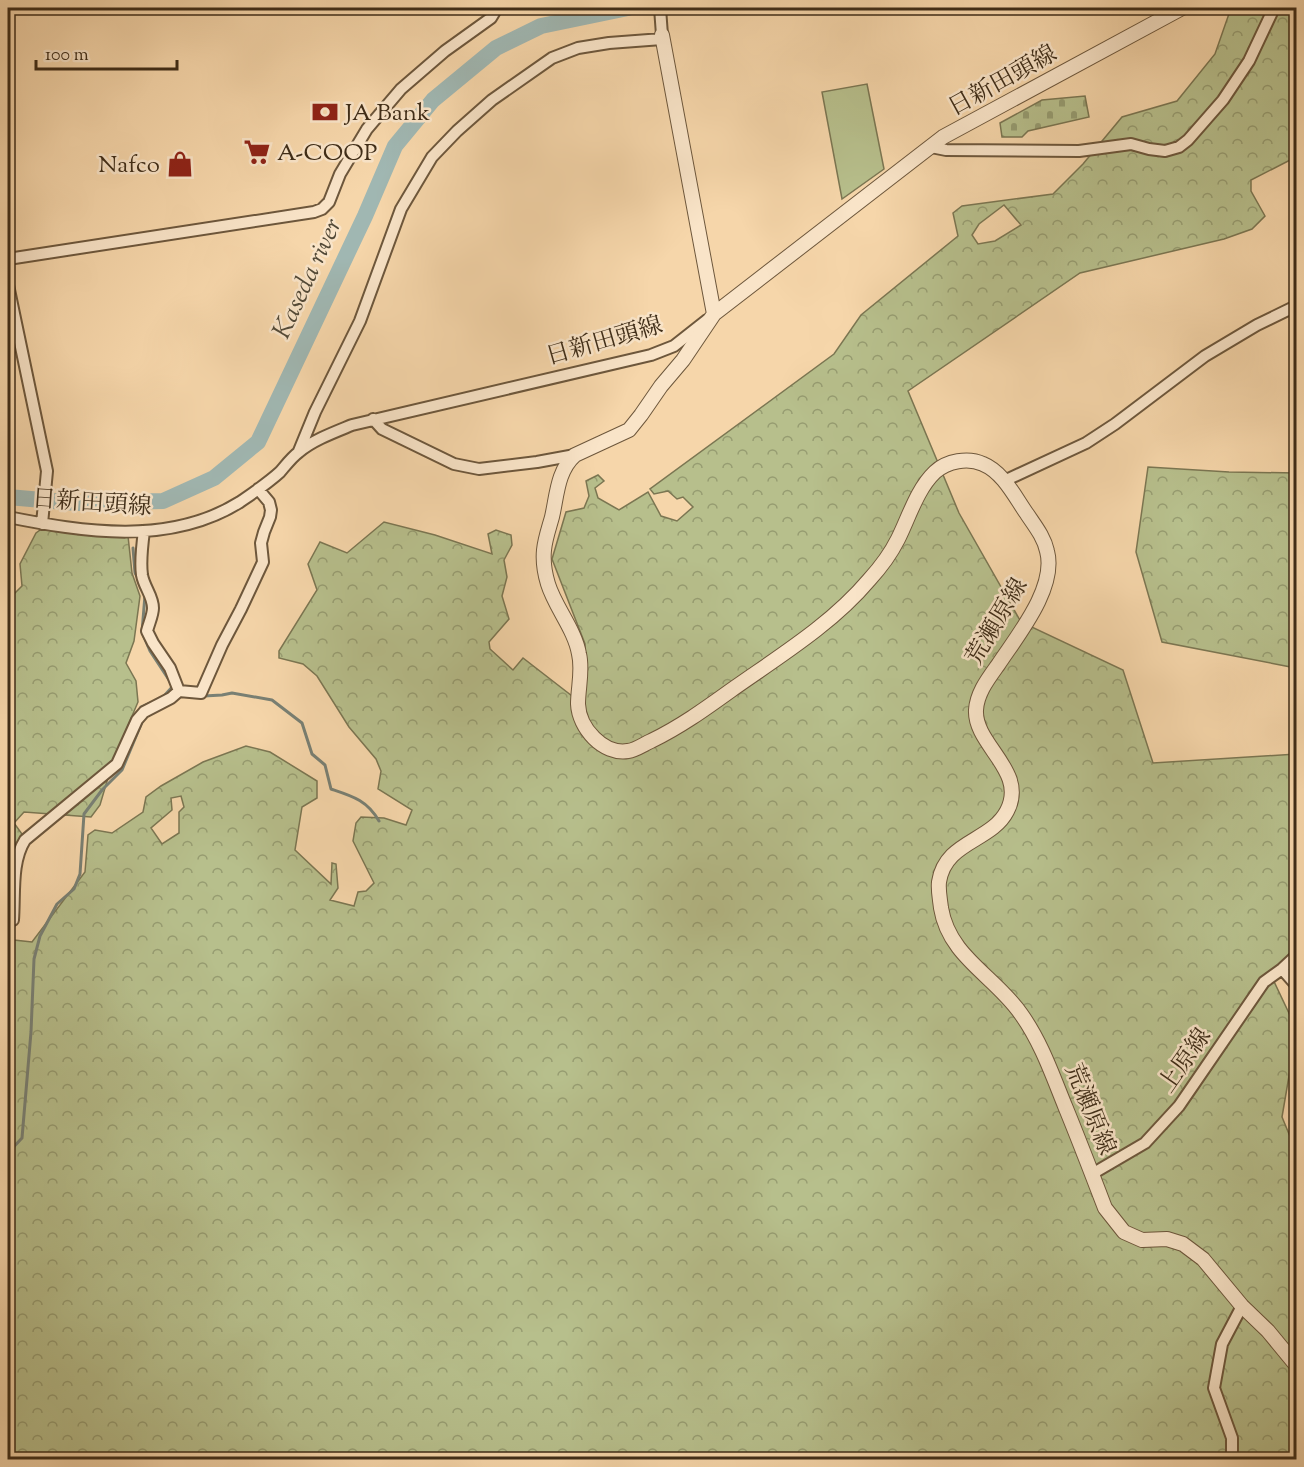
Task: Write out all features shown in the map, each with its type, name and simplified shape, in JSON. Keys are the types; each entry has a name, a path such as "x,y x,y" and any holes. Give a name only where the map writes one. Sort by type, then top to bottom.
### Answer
{"street":[{"path":"8,259 322,209 329,202 340,174 367,129 401,88 445,51 491,18 497,8"},
{"path":"373,419 381,429 454,464 479,469 575,455 628,430 683,360 714,314 662,37 660,8"},
{"name":"日新田頭線","path":"8,516 42,521 61,527 103,530 159,530 196,521 238,503 279,472 299,452 330,434 352,425 651,355 674,346 944,137 1182,8"},
{"path":"931,147 946,150 1079,151 1131,144 1165,151 1179,147 1223,100 1249,61 1274,8"},
{"path":"299,452 315,412 360,321 401,209 432,157 492,100 552,58 578,48 662,37"},
{"path":"8,285 47,472 42,521"},
{"path":"1004,481 1086,443 1205,356 1257,325 1296,306"},
{"name":"荒瀬原線","path":"575,455 568,461 559,481 543,554 548,584 579,654 578,709 586,728 596,741 617,751 630,751 690,720 837,613 869,580 896,544 923,488 935,472 947,464 965,460 982,463 1004,481 1041,535 1049,563 1047,579 1034,612 982,688 976,708 977,721 985,738 1006,770 1010,783 1010,804 1006,814 995,825 953,854 945,863 939,887 942,914 948,933 965,957 1001,989 1020,1011 1032,1030 1050,1068 1105,1208 1124,1232 1142,1240 1167,1239 1183,1244 1203,1258 1242,1306 1268,1331 1296,1365"},
{"path":"13,920 16,861 25,840 117,764 137,720 144,712 171,698 179,691 201,693 262,562 261,543 271,510 269,502 258,489"},
{"path":"144,531 142,576 153,600 153,611 147,631 170,668 179,691"},
{"name":"上原線","path":"1092,1174 1144,1143 1179,1106 1264,982 1296,957"},
{"path":"1282,969 1296,985"},
{"path":"1232,1460 1233,1438 1214,1388 1222,1344 1242,1306"}],"green space":[{"path":"1231,8 1296,8 1296,157 1251,180 1251,191 1265,216 1252,229 1224,239 1080,273 908,391 959,513 1021,622 1123,670 1153,763 1296,754 1296,951 1270,973 1296,1028 1282,1117 1296,1151 1296,1459 8,1459 8,917 14,940 32,942 85,872 88,835 95,830 112,833 143,812 146,797 161,786 203,762 246,746 270,752 317,781 317,798 302,807 295,850 331,884 332,863 336,864 338,888 330,900 354,906 358,892 366,891 374,883 353,841 356,823 361,817 384,818 406,825 412,810 378,789 381,771 376,759 349,727 317,676 303,664 279,658 279,651 317,590 308,564 320,542 347,553 384,522 435,535 492,554 488,534 496,530 511,535 512,545 504,560 507,577 502,596 509,619 489,642 490,649 513,670 523,658 585,706 585,644 552,559 566,512 584,508 589,496 586,481 598,475 604,481 595,488 598,498 619,510 648,492 661,516 677,521 693,507 683,497 677,499 668,491 654,494 650,489 834,354 861,315 958,236 953,213 962,206 1053,194 1083,164 1122,117 1177,101 1215,54","holes":["1004,205 1021,225 995,241 978,244 972,235 979,224","181,796 184,807 179,812 179,833 162,844 151,828 172,810 171,798"]},
{"path":"867,84 884,169 842,199 822,92"},
{"path":"1085,96 1089,117 1028,131 1022,137 1002,137 1000,123 1042,100"},
{"path":"1148,467 1296,473 1296,668 1162,642 1136,552"},
{"path":"43,528 128,536 132,573 140,596 134,641 126,663 136,681 138,702 113,761 100,805 91,817 24,812 14,823 22,834 14,850 8,849 8,619 14,609 12,596 22,586 20,564 36,533"}],"waterway":[{"name":"Kaseda river","path":"8,497 76,503 163,501 214,478 258,442 365,216 395,146 433,100 496,48 541,26 628,8"},
{"path":"133,548 135,573 138,578"},
{"path":"145,595 142,632 150,651 173,686 164,696"},
{"path":"204,696 232,693 272,700 302,723 312,754 325,765 331,789 364,803 379,821"},
{"path":"139,712 141,707 150,703"},
{"path":"8,1153 22,1138 31,1032 34,959 40,936 57,904 74,889 80,874 84,814 102,790 122,770 142,722"}],"place":[{"name":"JA Bank","path":"325,112"},
{"name":"A-COOP","path":"257,152"},
{"name":"Nafco","path":"180,164"}]}
